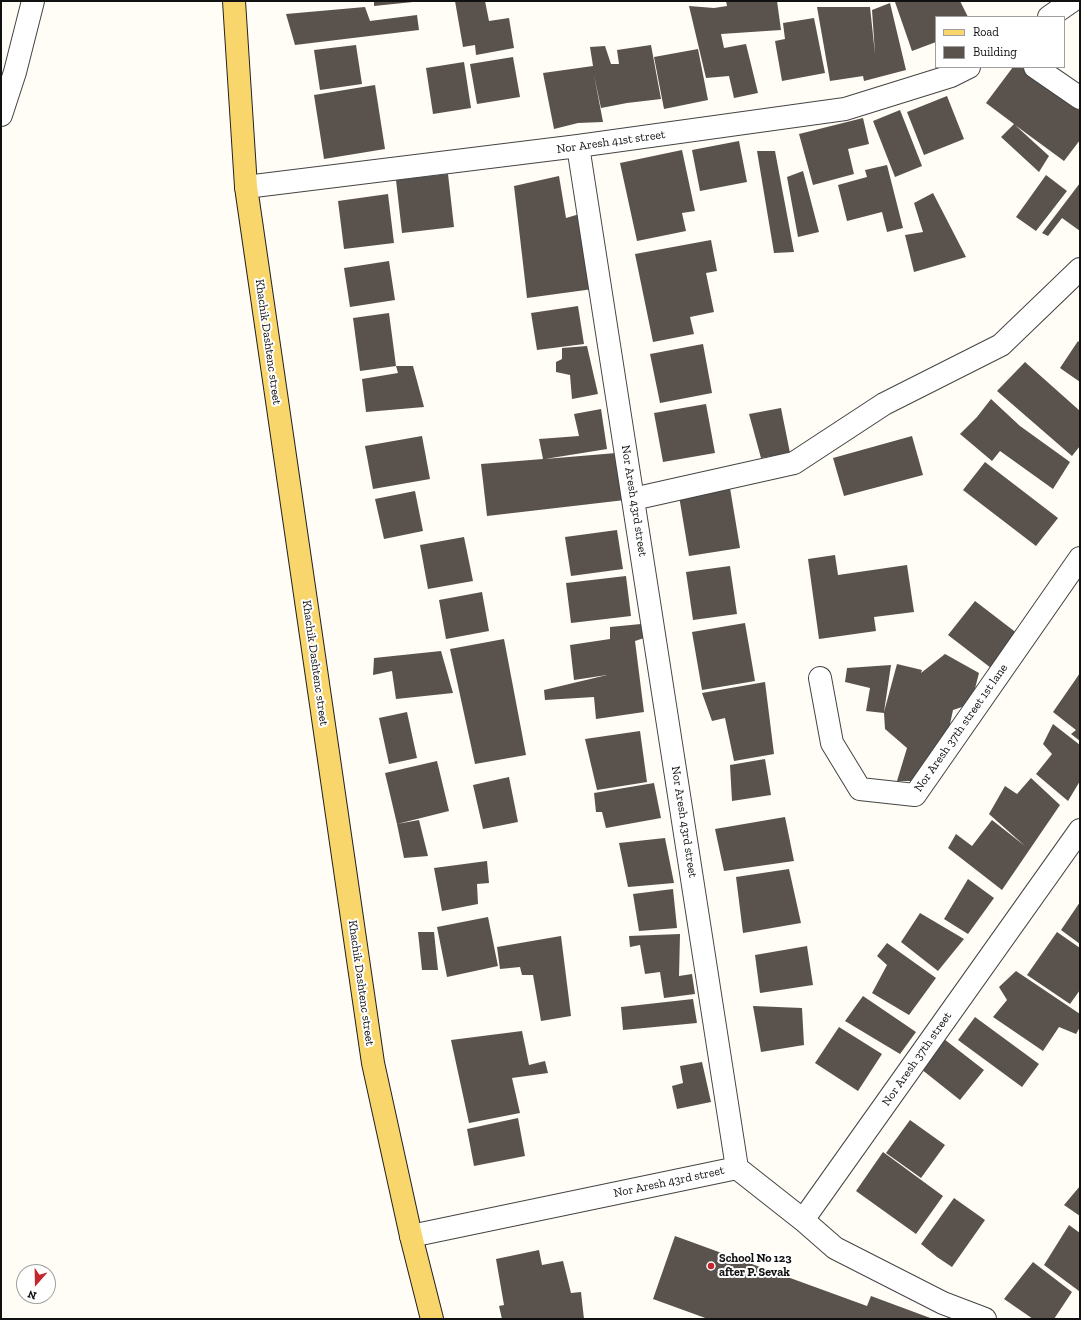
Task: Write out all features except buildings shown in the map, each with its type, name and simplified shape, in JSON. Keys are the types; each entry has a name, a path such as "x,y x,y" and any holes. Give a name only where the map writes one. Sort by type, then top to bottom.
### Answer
{"main road":[{"name":"Khachik Dashtenc street","path":"234,1 246,187 373,1063 411,1236 432,1319"}],"street":[{"path":"1,115 16,72 33,1"},
{"path":"1050,16 1072,1"},
{"name":"Nor Aresh 41st street","path":"246,187 578,146 845,109 951,76 967,68"},
{"path":"1036,68 1080,98"},
{"name":"Nor Aresh 43rd street","path":"411,1236 737,1168 578,146"},
{"path":"634,499 794,463 884,404 1001,345 1080,269"},
{"name":"Nor Aresh 37th street 1st lane","path":"820,678 832,743 860,789 915,795 1080,558"},
{"name":"Nor Aresh 37th street","path":"803,1220 1080,830"},
{"path":"737,1168 803,1220 835,1248 943,1303 985,1319"}],"place":[{"name":"School No 123 after P. Sevak","path":"711,1266"}]}
